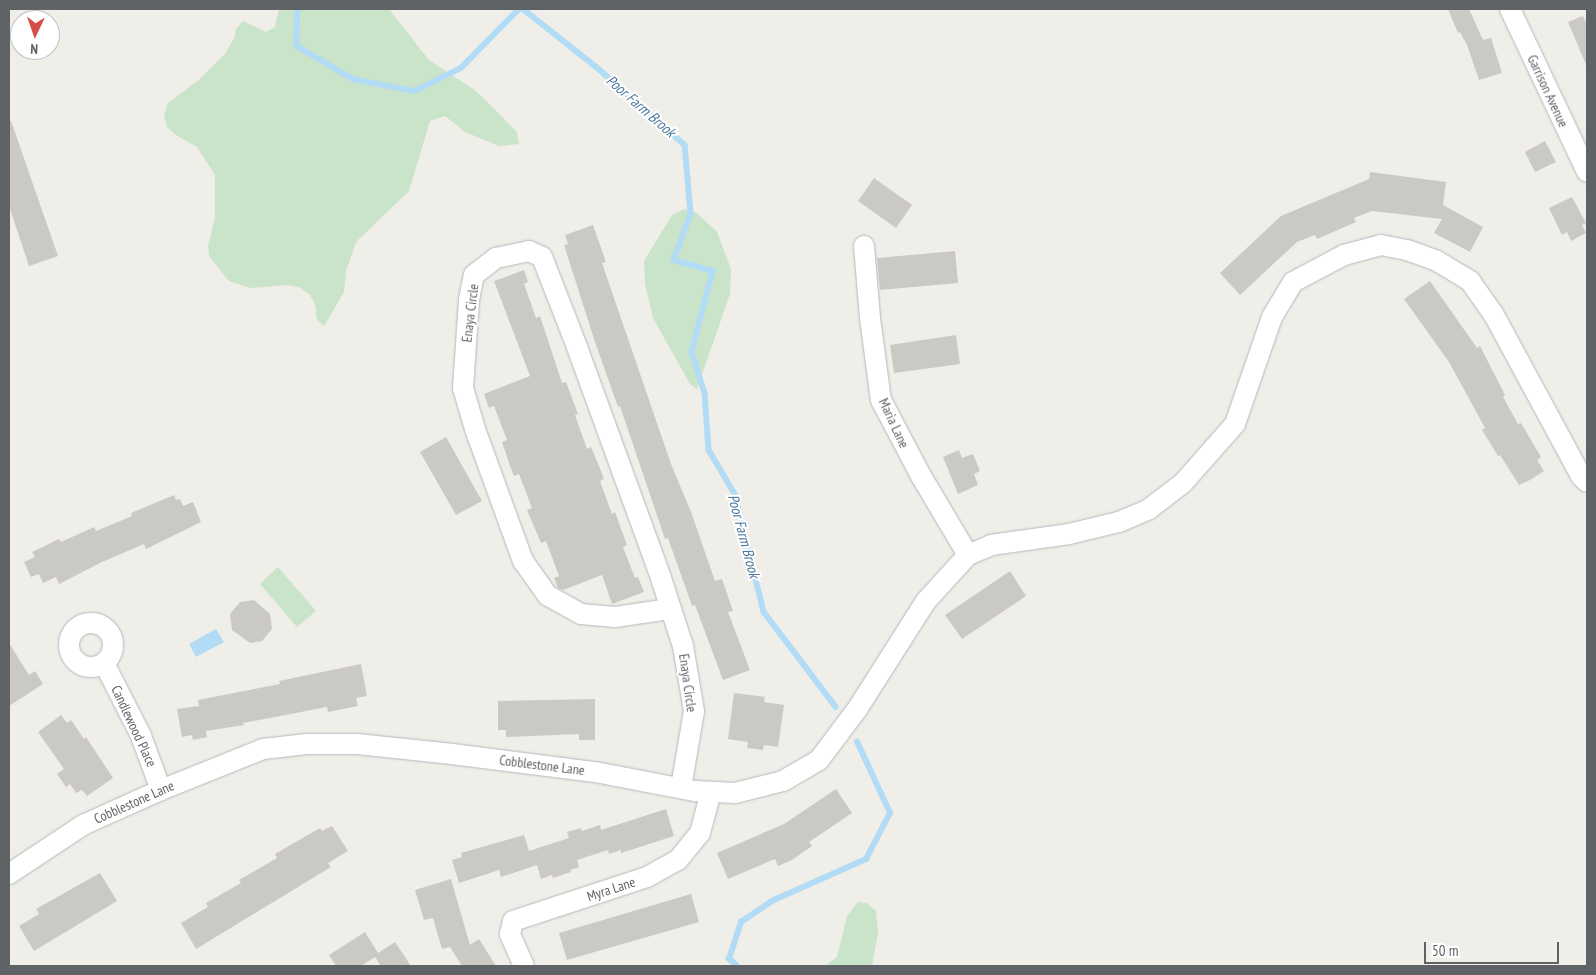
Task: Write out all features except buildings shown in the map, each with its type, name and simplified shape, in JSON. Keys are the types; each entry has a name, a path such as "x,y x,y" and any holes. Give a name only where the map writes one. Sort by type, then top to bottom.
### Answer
{"street":[{"name":"Garrison Avenue","path":"1510,9 1587,172"},
{"name":"Cobblestone Lane","path":"9,874 83,825 161,790 262,749 307,744 344,744 452,754 586,770 711,792 735,793 783,781 818,760 858,708 926,601 968,555 991,545 1069,534 1118,522 1149,509 1184,483 1235,424 1272,317 1293,282 1344,255 1381,245 1407,250 1437,260 1470,282 1494,315 1581,476 1587,482"},
{"name":"Maria Lane","path":"864,246 870,318 882,400 916,467 968,555"},
{"name":"Enaya Circle","path":"669,609 615,617 581,614 548,596 523,560 475,429 463,388 469,300 474,275 496,258 529,251 542,257 661,578 669,609 683,646 694,711 681,788"},
{"name":"Candlewood Place","path":"104,663 142,736 161,790"},
{"name":"Myra Lane","path":"524,966 510,934 513,921 647,877 678,860 700,833 711,792"}],"green space":[{"path":"279,9 389,9 429,60 476,91 517,132 519,144 499,146 465,132 445,116 430,121 409,191 356,242 346,271 344,292 324,326 317,320 315,304 310,295 299,287 287,285 250,288 229,281 209,256 208,246 215,218 215,175 197,147 176,135 167,127 164,115 168,103 200,79 225,54 235,36 236,29 243,21 266,32 275,27"},
{"path":"684,209 697,213 717,232 731,269 730,294 697,389 690,384 653,318 645,284 644,261 672,215"},
{"path":"278,567 316,611 297,627 260,584"},
{"path":"858,902 867,903 876,911 878,933 872,966 825,966 837,957 847,916"}],"water":[{"path":"216,629 224,642 196,657 189,644"}],"waterway":[{"name":"Poor Farm Brook","path":"298,9 297,46 353,79 415,91 461,68 519,9"},
{"name":"Poor Farm Brook","path":"523,9 599,69 685,145 691,214 674,260 713,271 692,352 705,393 709,450 735,494 764,612 836,707"},
{"name":"Poor Farm Brook","path":"737,966 729,959 741,922 774,900 866,859 890,813 857,742"}]}
